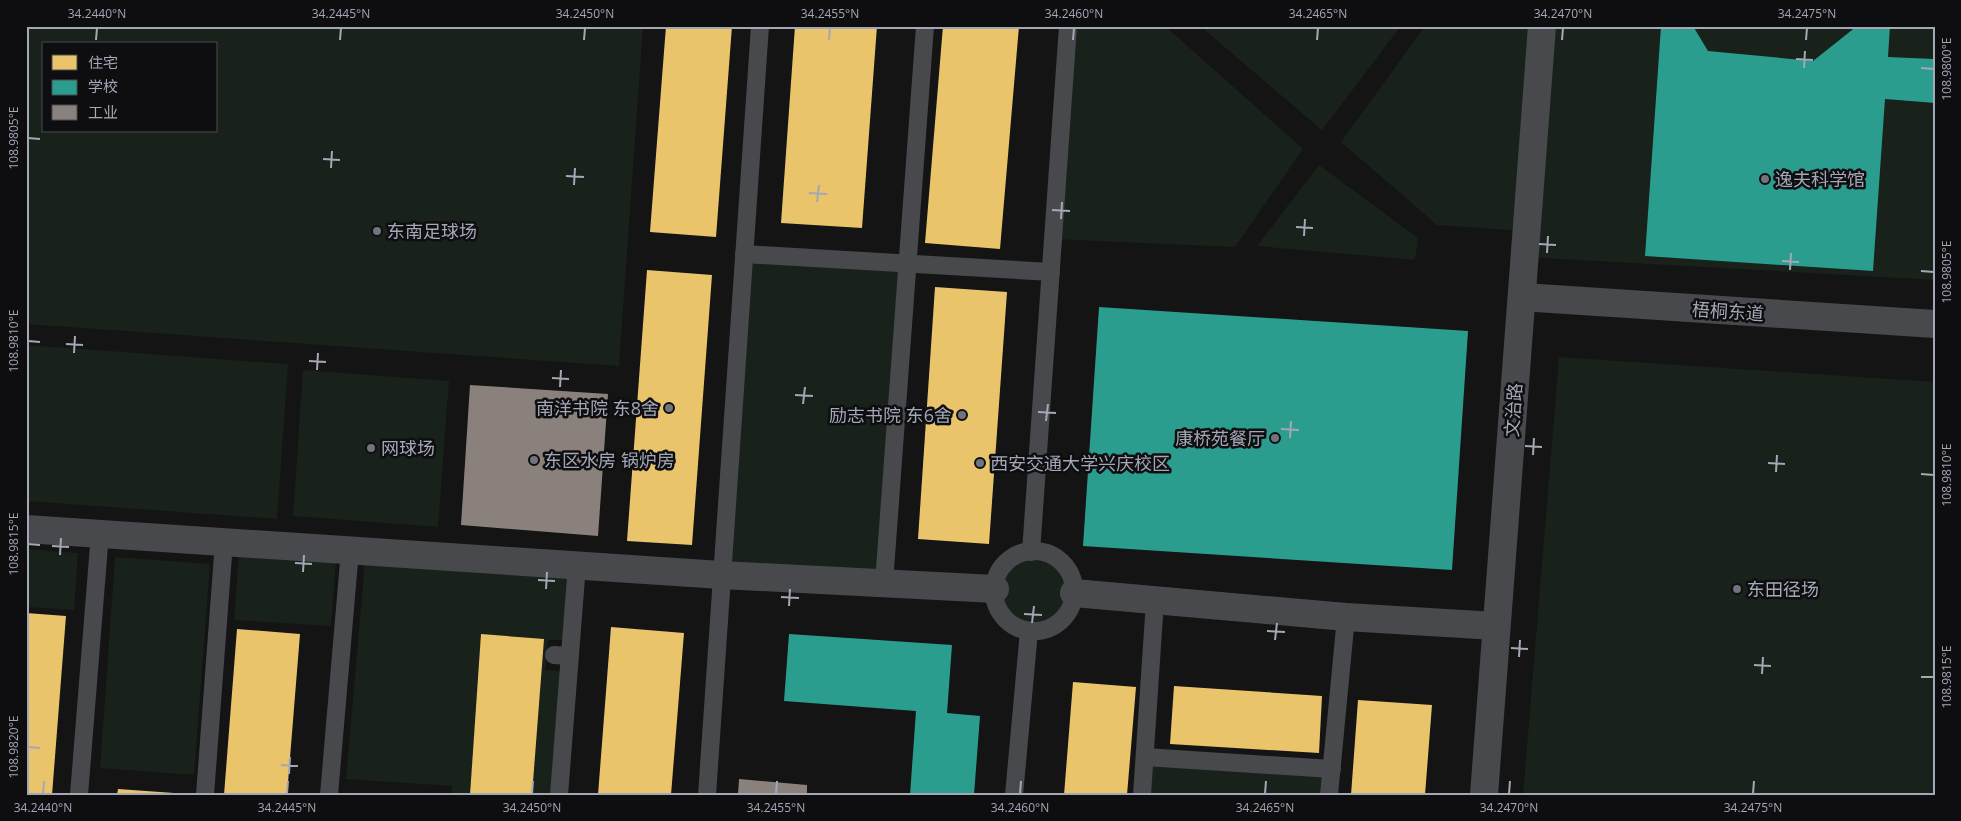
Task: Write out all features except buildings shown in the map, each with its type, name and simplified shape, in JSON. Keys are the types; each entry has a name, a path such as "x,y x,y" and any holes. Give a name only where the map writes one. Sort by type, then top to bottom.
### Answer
{"street":[{"name":"文治路","path":"1484,795 1542,26"},
{"name":"梧桐东道","path":"1522,297 1935,324"},
{"path":"26,529 721,575 995,589"},
{"path":"1074,594 1346,617 1496,626"}],"lane":[{"path":"707,795 760,26"},
{"path":"884,583 925,26"},
{"path":"1032,552 1068,26"},
{"path":"744,254 1051,272"},
{"path":"79,795 100,534"},
{"path":"205,795 224,542"},
{"path":"329,795 350,550"},
{"path":"1032,552 1043,553 1060,561 1071,577 1074,594 1072,604 1061,621 1040,631 1029,631 1017,627 1007,620 997,605 995,589 998,576 1008,562 1022,554 1032,552"},
{"path":"559,795 561,655 576,565"},
{"path":"1142,795 1155,601"},
{"path":"1329,795 1346,617"},
{"path":"1014,795 1029,631"},
{"path":"1145,757 1332,768"}],"shaded area":[{"name":"东南足球场","path":"26,26 643,26 619,366 26,324"},
{"path":"1065,26 1165,26 1303,149 1235,247 1053,239"},
{"path":"1200,26 1401,26 1322,130"},
{"path":"1425,26 1661,26 1645,256 1872,271 1885,99 1935,103 1935,280 1525,257 1527,231 1437,225 1341,142"},
{"path":"1693,26 1857,26 1813,61 1708,51"},
{"path":"1890,26 1935,26 1935,59 1888,57"},
{"path":"1319,165 1418,238 1415,260 1257,246"},
{"path":"744,254 907,264 884,583 721,575"},
{"path":"26,345 288,364 277,519 26,501"},
{"name":"东田径场","path":"1559,357 1935,382 1935,795 1523,795"},
{"name":"网球场","path":"303,370 449,381 438,527 293,516"},
{"path":"26,549 78,553 74,610 26,607"},
{"path":"366,551 577,565 571,640 548,640 545,670 568,672 559,795 452,795 452,786 346,779"},
{"path":"1026,552 1042,552 1056,558 1067,569 1073,583 1073,599 1067,613 1056,624 1042,630 1026,630 1012,624 1001,613 995,599 995,583 1001,569 1012,558"},
{"path":"239,554 336,561 331,626 234,620"},
{"path":"115,557 210,564 194,775 100,768"},
{"path":"1145,757 1332,769 1329,795 1142,795"}],"place":[{"name":"逸夫科学馆","path":"1765,179"},
{"name":"东南足球场","path":"377,231"},
{"name":"南洋书院 东8舍","path":"669,408"},
{"name":"励志书院 东6舍","path":"962,415"},
{"name":"康桥苑餐厅","path":"1275,438"},
{"name":"网球场","path":"371,448"},
{"name":"东区水房 锅炉房","path":"534,460"},
{"name":"西安交通大学兴庆校区","path":"980,463"},
{"name":"东田径场","path":"1737,589"}]}
